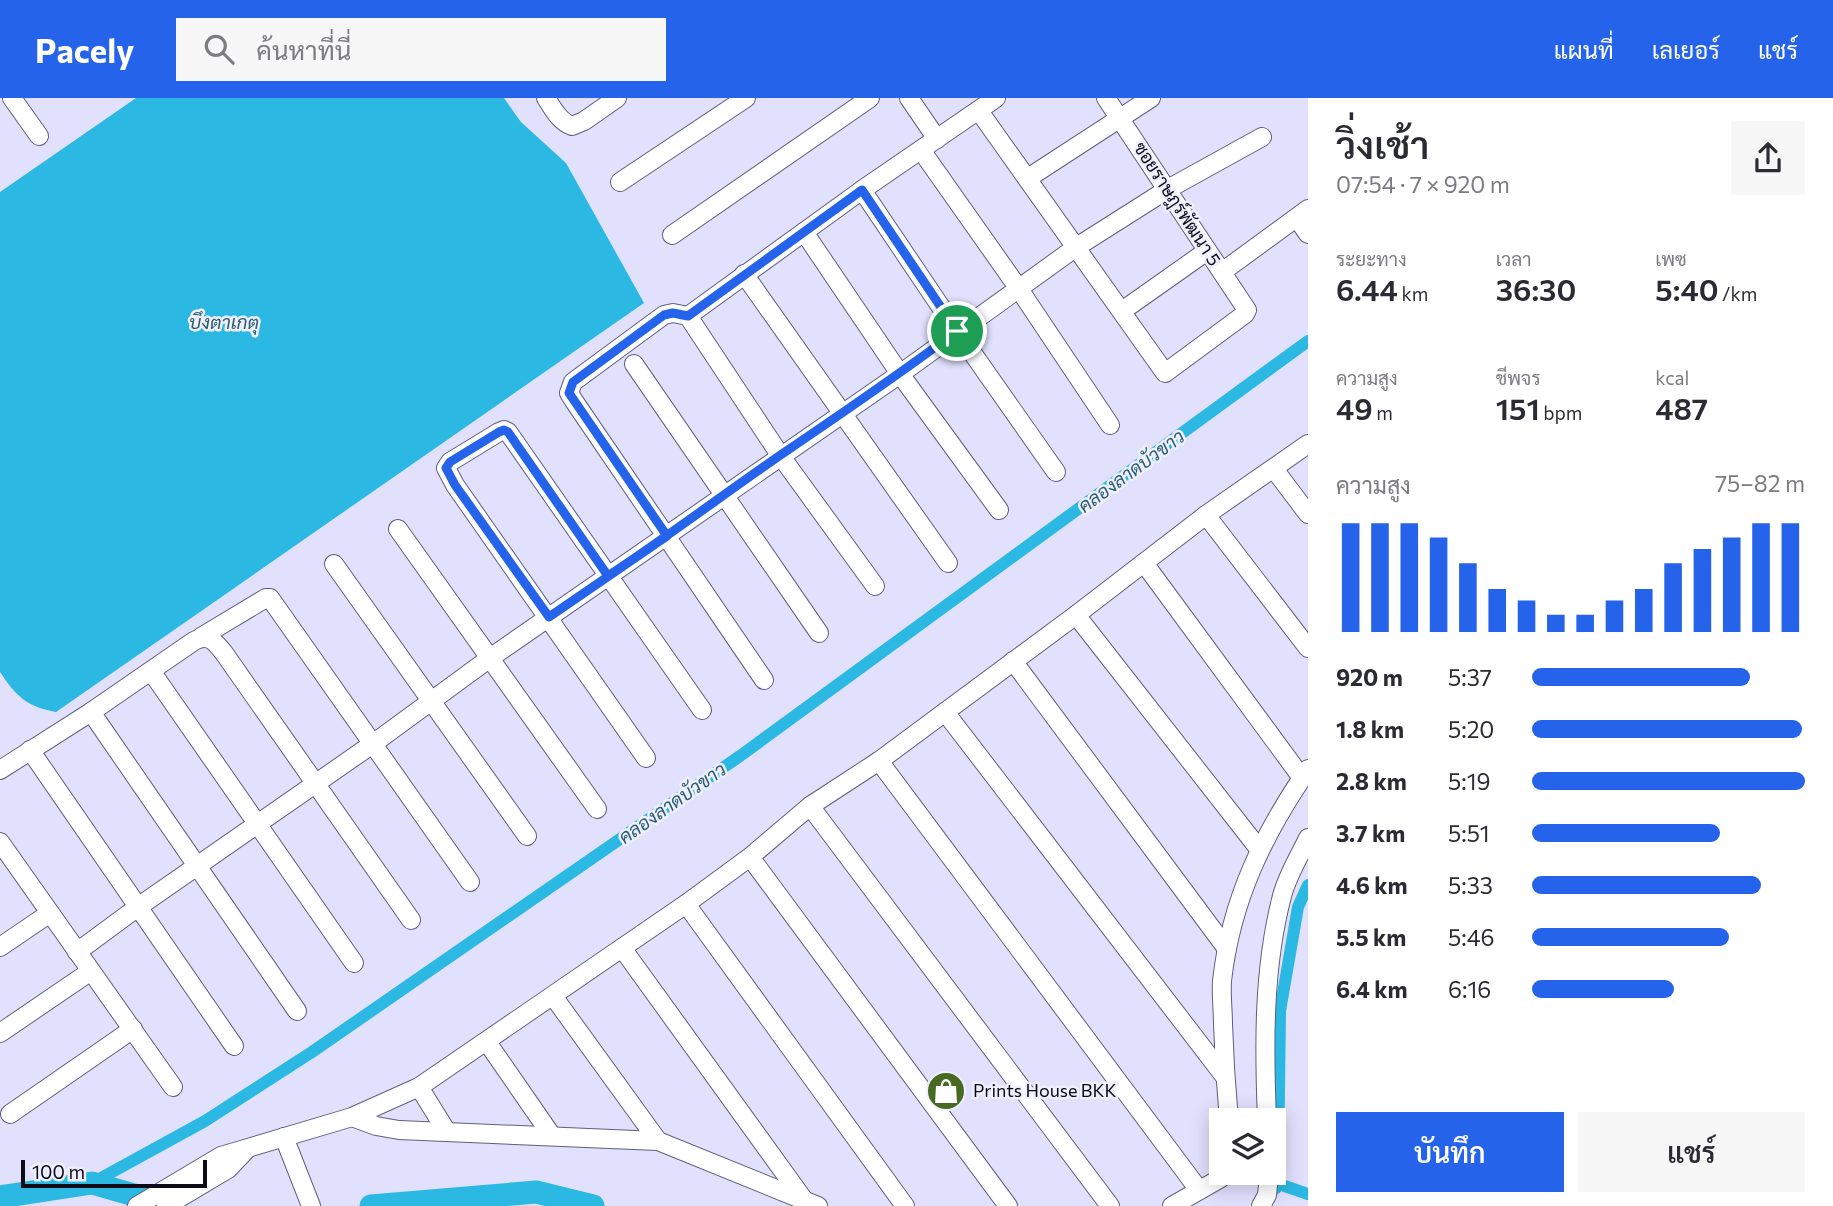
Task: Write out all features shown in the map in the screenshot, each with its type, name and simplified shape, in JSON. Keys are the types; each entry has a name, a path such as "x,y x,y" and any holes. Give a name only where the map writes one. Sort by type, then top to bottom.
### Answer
{"street":[{"path":"12,98 39,136"},
{"path":"546,98 566,124 572,126 617,98"},
{"path":"620,182 746,98"},
{"path":"672,235 870,98"},
{"path":"909,98 937,139"},
{"path":"688,316 862,190 996,98"},
{"name":"ซอยราษฎร์พัฒนา 5","path":"1106,98 1247,310 1165,373 1122,311"},
{"path":"1028,178 1151,98"},
{"path":"979,111 1074,248 1122,311 1207,251"},
{"path":"77,952 490,658 900,374 1074,248 1168,189 1262,137"},
{"path":"921,150 1110,425"},
{"path":"862,190 1056,472"},
{"path":"1222,272 1302,214 1308,233"},
{"path":"804,232 900,374 999,510"},
{"path":"744,274 948,563"},
{"path":"764,680 574,401 569,387 573,382 664,315 673,313 688,316 780,455 876,586"},
{"path":"634,364 819,633"},
{"path":"646,758 448,475 446,468 450,462 499,432 508,432 702,710"},
{"path":"137,1206 246,1150 352,1116 419,1087 687,904 750,857 810,806 879,761 1206,515 1308,444"},
{"path":"1275,469 1308,514"},
{"path":"1206,515 1308,648"},
{"path":"398,529 597,809"},
{"path":"1144,563 1305,773 1259,849 1246,882 1227,949 1222,983 1224,1077 1228,1108"},
{"path":"334,564 527,836"},
{"path":"0,770 201,637 270,598 470,882"},
{"path":"1076,615 1259,849"},
{"path":"201,637 209,638 220,647 411,920"},
{"path":"1013,662 1227,949"},
{"path":"150,671 354,963"},
{"path":"91,712 297,1011"},
{"path":"945,712 1224,1077"},
{"path":"30,750 234,1045"},
{"path":"879,761 1199,1189"},
{"path":"810,806 1110,1206"},
{"path":"1267,1108 1265,1055 1270,957 1282,895 1308,838"},
{"path":"3,851 173,1087"},
{"path":"750,857 1008,1206"},
{"path":"687,904 905,1206"},
{"path":"0,947 50,913"},
{"path":"622,948 811,1203"},
{"path":"0,1033 91,971"},
{"path":"553,996 658,1141"},
{"path":"10,1114 132,1029"},
{"path":"487,1042 552,1136"},
{"path":"419,1087 447,1132"},
{"path":"352,1116 388,1128 658,1141 811,1203"},
{"path":"284,1137 311,1206"},
{"path":"166,1206 224,1162"},
{"path":"1172,1206 1209,1184"},
{"path":"1261,1206 1267,1195 1267,1185"}],"water":[{"name":"บึงตาเกตุ","path":"136,98 504,98 521,122 566,163 644,303 56,712 37,707 23,699 0,672 0,192"}],"waterway":[{"name":"คลองลาดบัวขาว","path":"92,1183 205,1121 312,1052 740,756 1308,341"},
{"path":"1276,1188 1280,1011 1298,907 1308,885"},
{"name":"คลองลาดบัวขาว","path":"0,1197 92,1183 166,1204"},
{"path":"1282,1185 1308,1194"},
{"path":"371,1206 536,1192 593,1206"}],"place":[{"name":"Prints House BKK","path":"946,1091"}],"route":[{"path":"957,331 862,190 688,316 679,313 664,315 573,382 569,393 667,536 549,617 448,475 446,468 450,462 499,432 508,432 608,576 667,536 726,495 780,455 900,374 957,331"}]}
